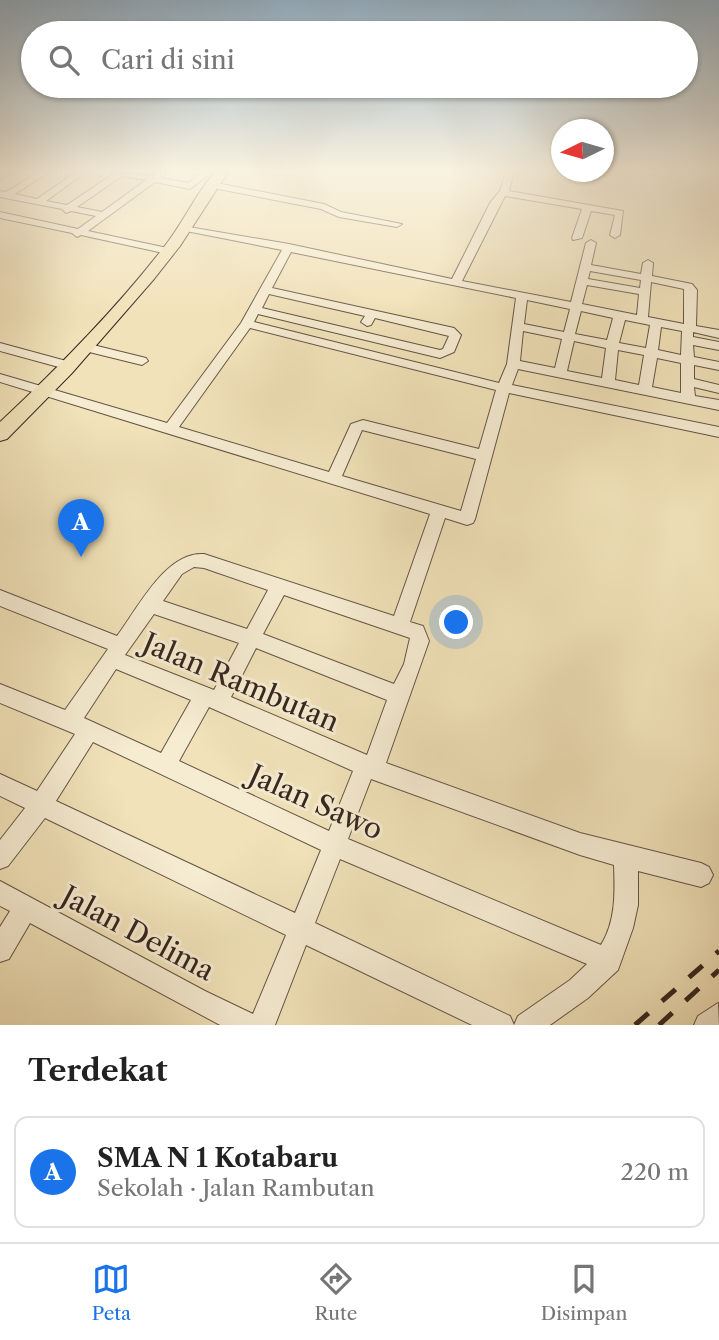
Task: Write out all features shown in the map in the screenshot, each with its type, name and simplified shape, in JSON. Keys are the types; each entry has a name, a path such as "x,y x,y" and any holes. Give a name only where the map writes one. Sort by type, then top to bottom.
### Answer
{"highway":[{"path":"2,429 44,391 125,304 190,220"}],"street":[{"path":"14,220 167,253"},
{"path":"43,226 52,220"},
{"path":"78,234 97,220"},
{"path":"370,220 397,224"},
{"path":"456,282 487,220"},
{"path":"577,238 583,220"},
{"path":"615,235 619,220"},
{"path":"186,228 656,322 719,346"},
{"path":"560,373 591,243"},
{"path":"171,428 247,324 289,247"},
{"path":"642,319 648,263"},
{"path":"586,267 690,288 691,313 687,334 688,398"},
{"path":"583,281 644,292"},
{"path":"255,310 440,354 448,352 455,338 455,334 450,331 267,290"},
{"path":"0,378 467,519 513,363 522,296"},
{"path":"348,347 372,314"},
{"path":"608,383 612,345 620,315"},
{"path":"652,417 650,353 656,322"},
{"path":"247,324 504,388 719,432"},
{"path":"519,327 719,366"},
{"path":"687,334 719,334"},
{"path":"0,347 66,365"},
{"path":"85,347 142,361"},
{"path":"513,363 719,405"},
{"path":"688,382 719,388"},
{"path":"334,478 356,428 363,425 484,456"},
{"path":"400,625 439,512"},
{"path":"0,858 41,805 116,652 176,569 192,560 205,561 417,632 420,641 411,670 398,695 370,767 332,844 262,1025"},
{"path":"165,766 252,639 280,585"},
{"name":"Jalan Rambutan","path":"0,598 212,698 370,767 580,844 701,875"},
{"path":"152,605 252,639 398,695"},
{"name":"Jalan Sawo","path":"0,693 79,726 332,844 609,961"},
{"path":"0,785 501,1025"},
{"path":"527,1025 592,981 609,961 621,929 627,902 626,857"},
{"name":"Jalan Delima","path":"0,893 25,909 248,1025"},
{"path":"0,950 25,909"},
{"path":"707,1025 719,1016"}],"railway":[{"path":"635,1025 719,951"},
{"path":"659,1025 719,970"}],"place":[{"name":"SMA N 1 Kotabaru","path":"81,557"}]}
